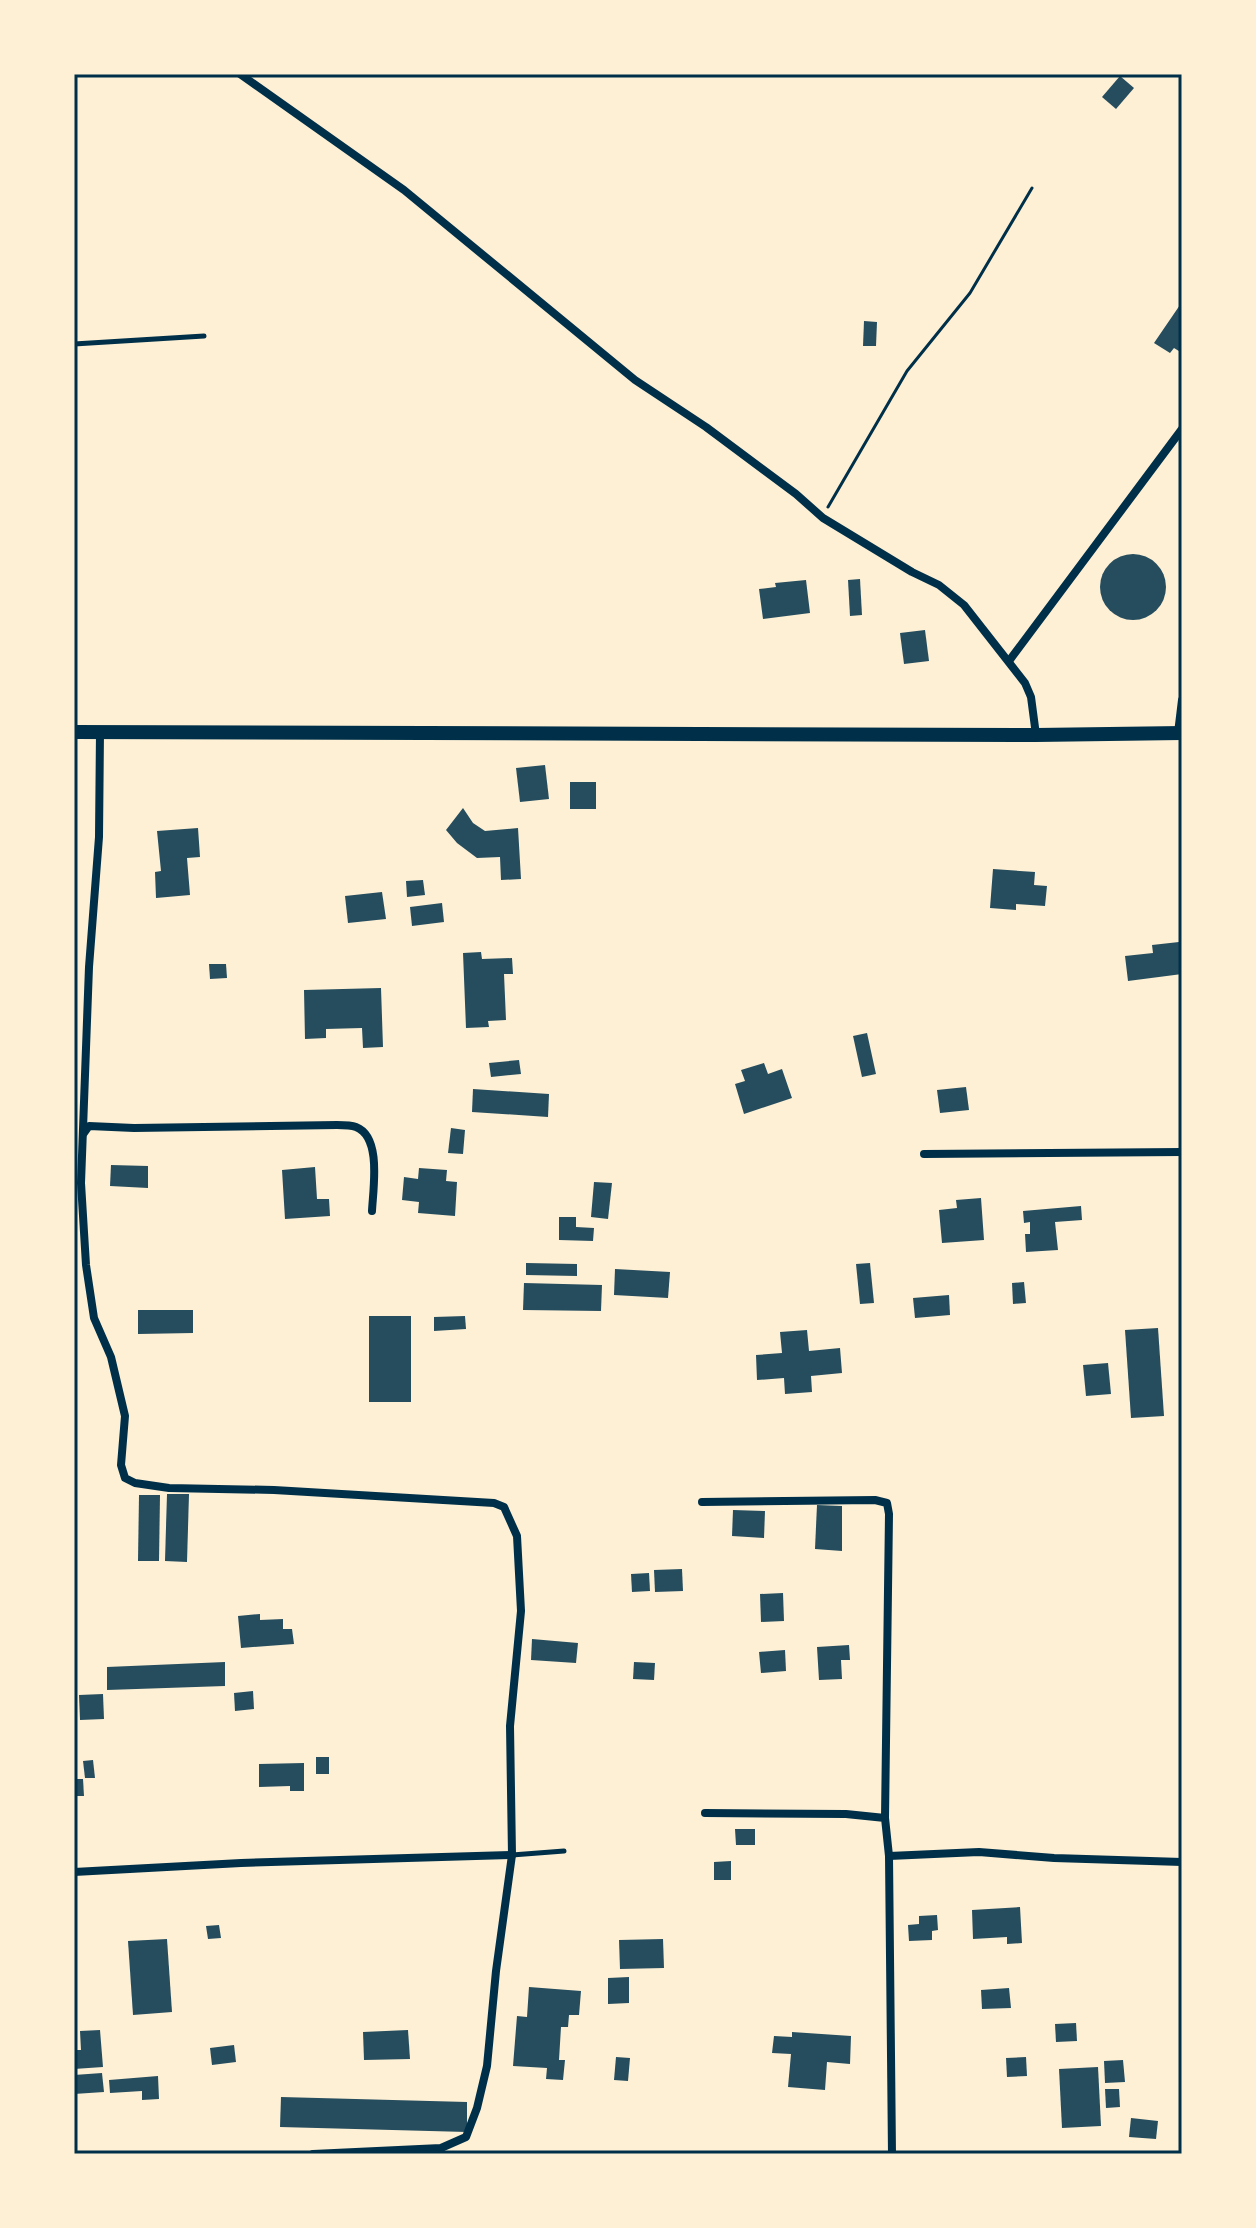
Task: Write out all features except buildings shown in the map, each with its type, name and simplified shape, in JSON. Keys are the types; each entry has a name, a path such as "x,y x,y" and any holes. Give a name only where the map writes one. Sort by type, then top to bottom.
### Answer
{"main road":[{"path":"74,732 1180,733"}],"street":[{"path":"240,74 404,190 635,380 706,427 823,518 939,585 964,605 1025,683 1031,697 1036,735"},
{"path":"1009,661 1182,429"},
{"path":"1180,733 1182,700"},
{"path":"100,732 99,837 89,967 81,1183 86,1265 94,1318 111,1357 125,1416 121,1465 125,1478 135,1483 169,1488 494,1503 504,1507 517,1536 521,1611 510,1726 512,1855 487,2066 477,2108 466,2137 441,2148 313,2154"},
{"path":"83,1134 89,1126 337,1125 357,1128 368,1136 373,1153 372,1211"},
{"path":"924,1154 1182,1152"},
{"path":"702,1502 875,1500 887,1503 885,1818 889,1856 892,2154"},
{"path":"705,1813 846,1814 885,1818"},
{"path":"889,1856 979,1852 1182,1862"},
{"path":"74,1872 255,1862 512,1855"}],"lane":[{"path":"74,344 204,336"},
{"path":"512,1855 564,1851"}],"path":[{"path":"823,518 907,371 970,293 1032,188"}]}
